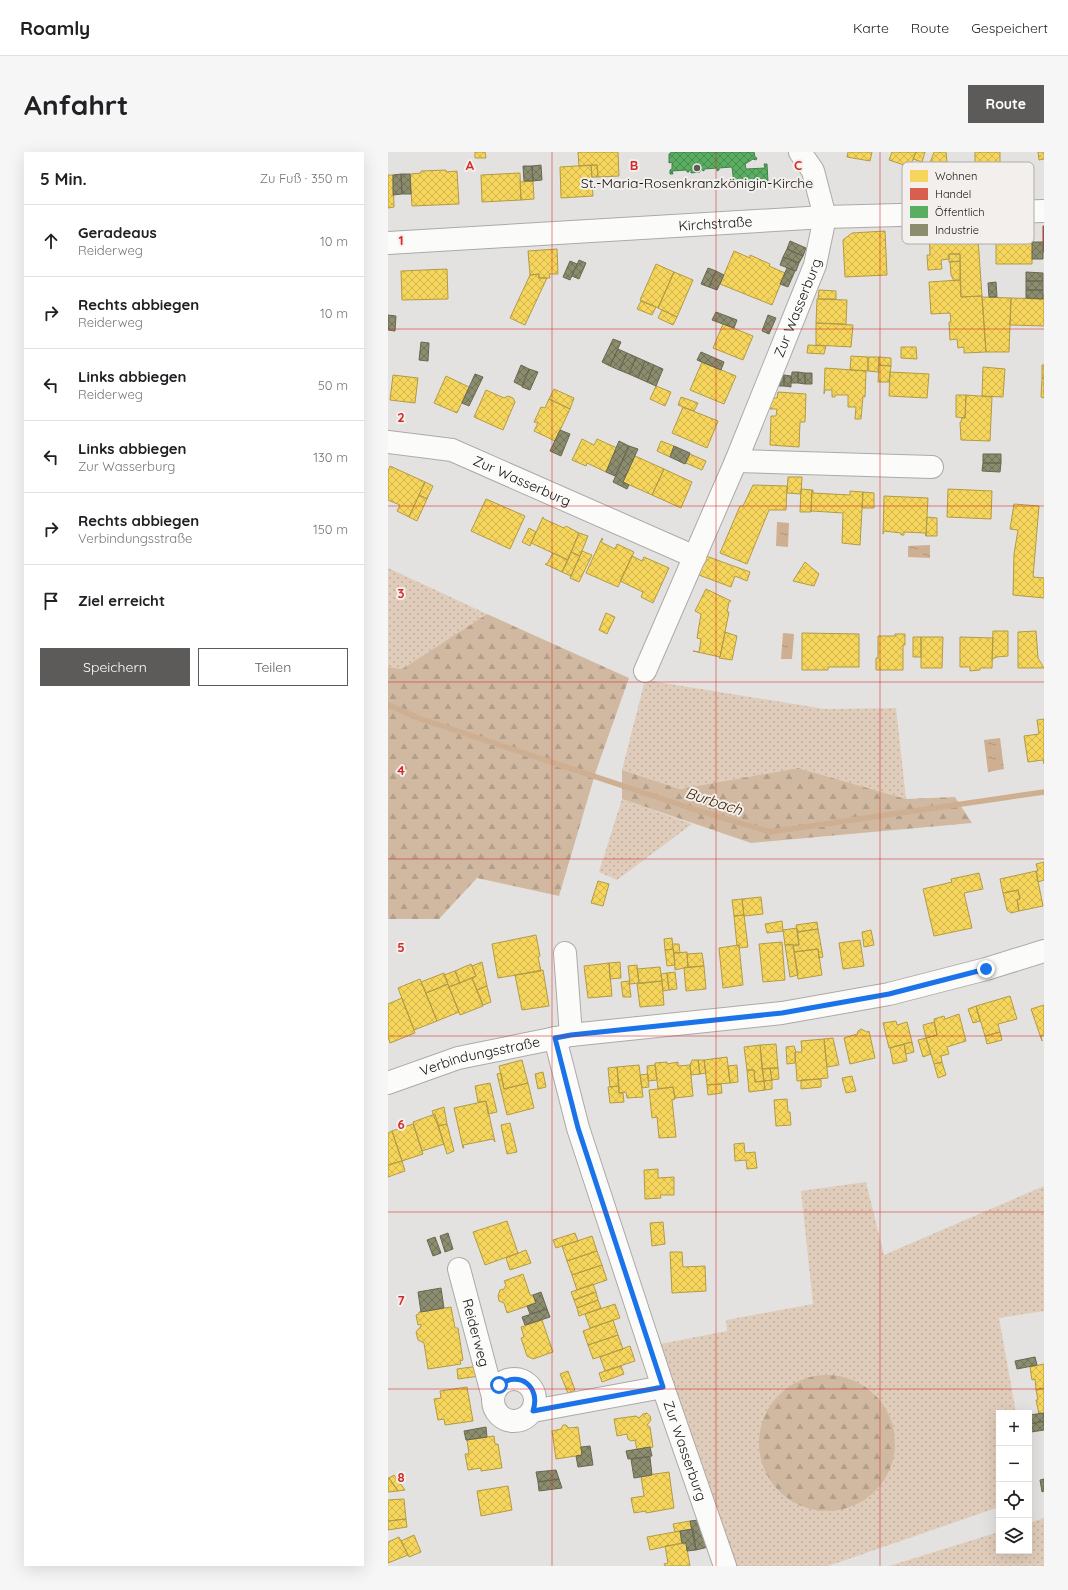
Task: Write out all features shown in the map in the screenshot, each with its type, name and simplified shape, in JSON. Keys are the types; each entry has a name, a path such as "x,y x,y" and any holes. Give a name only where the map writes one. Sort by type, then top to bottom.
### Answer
{"street":[{"name":"Zur Wasserburg","path":"645,671 736,461 815,265 825,217 813,171 800,152"},
{"name":"Kirchstraße","path":"1034,211 1044,211"},
{"name":"Kirchstraße","path":"388,243 825,217 902,215"},
{"name":"Zur Wasserburg","path":"388,442 452,450 695,557"},
{"path":"736,461 932,467"},
{"name":"Verbindungsstraße","path":"388,1083 458,1058 563,1036 790,1011 889,994 986,969 1044,951"},
{"name":"Zur Wasserburg","path":"565,953 563,1036 578,1128 663,1387 725,1566"},
{"name":"Reiderweg","path":"459,1269 493,1397 493,1405 496,1412 501,1417 515,1421 522,1420 533,1411 663,1387"},
{"name":"Reiderweg","path":"493,1397 495,1391 504,1381 518,1379 529,1385 533,1391 535,1404 533,1411"}],"shaded area":[{"path":"388,568 487,614 402,669 388,667"},
{"path":"645,680 825,709 896,708 906,799 798,768 680,789 622,770"},
{"path":"622,799 692,824 617,880 599,872"},
{"path":"866,1182 884,1255 1044,1186 1044,1311 999,1318 1015,1410 996,1410 996,1508 828,1566 736,1566 660,1344 727,1331 726,1320 813,1304 801,1191"},
{"path":"1044,1518 1044,1566 889,1566 996,1533 996,1554 1032,1554 1032,1522"}],"green space":[{"path":"487,614 629,678 596,771 559,896 477,878 439,919 388,919 388,667 402,669"},
{"path":"798,768 906,799 955,797 972,823 751,843 622,799 622,770 680,789"},
{"path":"820,1375 834,1375 853,1380 865,1386 880,1400 890,1417 894,1430 894,1456 890,1469 884,1481 870,1496 865,1500 847,1508 834,1511 820,1511 801,1506 789,1500 774,1486 770,1481 762,1463 759,1450 759,1436 764,1417 770,1405 784,1390 789,1386 807,1378"}],"water":[{"path":"777,522 789,523 788,547 776,546"},
{"path":"930,545 930,558 908,557 908,546"},
{"path":"783,633 794,634 792,659 781,659"},
{"path":"1000,738 1004,769 988,772 984,740"}],"building: Wohnen":[{"path":"475,152 485,152 486,158 475,158"},
{"path":"578,152 618,152 619,176 598,177 597,165 579,166"},
{"path":"848,152 872,152 870,161 847,157"},
{"path":"892,152 916,152 912,162 902,162 902,164 889,160"},
{"path":"916,152 925,152 922,162 913,159"},
{"path":"934,152 946,152 947,162 930,162"},
{"path":"975,152 1000,152 1000,162 975,162"},
{"path":"1038,152 1044,152 1044,159 1039,160"},
{"path":"591,165 597,165 598,177 592,177"},
{"path":"591,165 593,196 561,198 560,167"},
{"path":"446,170 446,172 457,171 459,204 412,206 410,174 421,173 421,171"},
{"path":"520,173 521,200 482,202 481,175"},
{"path":"388,175 393,175 394,207 388,208"},
{"path":"533,181 534,199 521,200 520,182"},
{"path":"885,231 887,275 845,277 843,240 852,233"},
{"path":"930,244 978,244 982,296 961,297 960,254 949,254 949,259 941,260 942,269 928,270 927,255 930,255"},
{"path":"996,244 1033,244 1032,264 996,264"},
{"path":"557,249 558,274 549,274 550,278 539,278 539,274 530,275 528,251"},
{"path":"734,251 750,258 750,255 785,273 772,305 720,284"},
{"path":"949,254 960,254 960,261 949,262"},
{"path":"960,261 960,280 954,281 951,275 950,262"},
{"path":"656,264 674,272 658,308 640,300"},
{"path":"447,269 448,299 402,300 401,271"},
{"path":"674,272 693,280 677,317 658,308"},
{"path":"539,274 539,278 547,278 525,325 510,318 530,275"},
{"path":"960,280 961,297 982,296 986,352 964,353 964,347 958,348 957,339 950,340 950,313 931,314 929,282"},
{"path":"819,290 836,291 836,299 818,299"},
{"path":"982,297 1011,298 1009,352 986,352"},
{"path":"1011,298 1044,299 1044,326 1010,325"},
{"path":"817,299 847,300 846,324 816,323"},
{"path":"641,301 656,307 652,315 637,309"},
{"path":"662,310 677,317 673,325 658,318"},
{"path":"816,323 853,325 851,347 816,345"},
{"path":"723,324 753,336 743,360 713,348"},
{"path":"808,345 826,346 824,354 807,353"},
{"path":"901,347 916,347 917,359 901,358"},
{"path":"851,356 868,357 868,371 850,370"},
{"path":"868,357 879,357 878,372 868,371"},
{"path":"879,357 891,358 891,366 879,365"},
{"path":"702,362 736,376 724,404 690,390"},
{"path":"879,365 891,366 889,382 878,382"},
{"path":"1042,365 1044,365 1044,378 1042,378"},
{"path":"983,367 1005,369 1003,397 982,396"},
{"path":"825,368 866,371 865,397 863,396 861,419 855,419 856,407 848,407 848,395 835,395 835,397 832,397 832,390 825,390 824,394"},
{"path":"890,372 929,374 927,398 889,396"},
{"path":"393,375 418,378 415,403 390,400"},
{"path":"446,376 469,387 457,413 434,403"},
{"path":"1042,378 1044,378 1044,398 1041,397"},
{"path":"656,386 671,392 665,406 650,399"},
{"path":"554,389 574,398 570,409 549,399"},
{"path":"486,390 504,398 508,396 513,398 515,402 503,430 474,417"},
{"path":"778,392 806,394 805,422 800,422 799,447 770,445 771,416 776,416 777,409 770,409 770,400 772,398 777,398"},
{"path":"956,395 966,395 965,418 956,417"},
{"path":"966,395 992,397 990,441 961,440 960,422 962,418 965,418"},
{"path":"681,397 698,403 694,411 678,405"},
{"path":"549,399 570,409 555,441 534,431 538,423 534,422 541,407 545,408"},
{"path":"683,407 718,421 707,448 672,433"},
{"path":"582,439 594,445 597,439 617,448 606,472 587,463 586,466 572,460"},
{"path":"661,441 674,446 670,457 657,451"},
{"path":"690,454 706,461 702,470 686,463"},
{"path":"635,456 664,469 652,495 623,482"},
{"path":"390,466 425,482 409,517 397,511 400,505 388,500 388,471"},
{"path":"664,469 692,482 681,508 652,495"},
{"path":"788,477 802,477 801,494 787,493"},
{"path":"425,482 433,486 427,499 419,495"},
{"path":"753,485 787,486 786,510 769,510 747,564 720,553 740,506 743,506"},
{"path":"801,489 812,490 811,512 800,512"},
{"path":"948,489 992,491 991,519 947,517"},
{"path":"812,490 813,493 850,495 850,491 863,492 860,545 842,543 843,513 811,512"},
{"path":"863,492 874,493 874,508 862,508"},
{"path":"419,495 427,499 417,521 409,517"},
{"path":"884,496 928,498 926,536 925,533 904,532 904,535 901,535 901,533 884,531 883,534"},
{"path":"486,499 525,516 510,549 471,531"},
{"path":"1014,504 1039,506 1033,577 1044,578 1044,598 1013,595 1014,554 1018,530 1010,529"},
{"path":"543,517 544,519 564,528 566,526 579,533 568,560 531,543"},
{"path":"927,517 937,518 937,536 926,536"},
{"path":"529,528 536,532 530,546 522,542"},
{"path":"579,533 588,536 580,556 571,552"},
{"path":"602,538 603,539 601,542 615,549 617,544 634,552 618,587 586,573"},
{"path":"582,551 592,555 579,582 570,578"},
{"path":"571,552 580,556 571,576 562,572"},
{"path":"553,553 568,560 562,572 545,564 547,564"},
{"path":"632,556 642,561 644,557 669,568 653,603 641,597 643,592 620,581"},
{"path":"706,556 750,572 747,581 735,576 731,587 699,575"},
{"path":"805,562 819,574 814,586 793,581"},
{"path":"706,589 731,601 729,602 727,612 729,612 720,657 693,651 699,652 701,639 697,638 701,614 695,611"},
{"path":"606,613 615,617 607,634 599,630"},
{"path":"993,631 1008,631 1008,656 992,659"},
{"path":"1036,631 1038,658 1044,668 1018,668 1018,632"},
{"path":"725,632 737,636 732,660 719,658"},
{"path":"802,633 859,634 859,667 828,667 828,670 802,670"},
{"path":"895,634 905,634 905,645 903,645 903,670 876,670 876,658 878,658 878,636 895,636"},
{"path":"913,637 921,637 921,657 913,657"},
{"path":"921,637 943,637 942,668 921,668"},
{"path":"960,637 993,638 992,668 980,668 980,670 970,671 970,667 960,667"},
{"path":"1044,719 1044,764 1043,760 1028,762 1024,736 1039,734 1037,720"},
{"path":"1044,862 1044,880 1038,882 1036,871 1038,871 1036,864"},
{"path":"1036,871 1043,906 1019,911 1017,900 1020,899 1018,890 1003,893 1000,879"},
{"path":"979,873 983,889 964,893 972,928 934,936 923,889 952,882 951,879"},
{"path":"598,881 609,884 603,906 591,903"},
{"path":"1018,890 1020,899 1017,900 1019,911 1011,913 1007,910 1003,893"},
{"path":"761,897 763,914 744,916 742,899"},
{"path":"742,899 744,915 734,916 732,900"},
{"path":"744,915 748,947 739,948 739,945 737,946 734,916"},
{"path":"782,921 783,931 767,933 765,924"},
{"path":"817,922 818,929 797,932 796,925"},
{"path":"797,928 799,945 785,945 783,930"},
{"path":"818,929 823,957 819,958 818,949 794,952 793,946 799,945 797,932"},
{"path":"871,930 874,945 864,947 862,932"},
{"path":"536,935 541,971 498,978 492,944"},
{"path":"672,938 673,949 665,950 664,939"},
{"path":"860,940 864,966 843,969 839,943"},
{"path":"782,942 785,980 763,982 759,944"},
{"path":"672,944 679,944 680,953 674,953"},
{"path":"793,944 798,975 790,977 785,945"},
{"path":"739,945 743,985 723,988 719,948"},
{"path":"673,949 675,965 667,966 665,950"},
{"path":"818,949 822,975 798,979 794,952"},
{"path":"687,952 688,967 675,970 674,953"},
{"path":"702,953 704,966 688,967 687,954"},
{"path":"482,962 487,986 477,990 472,978 476,976 472,966"},
{"path":"620,962 621,978 610,979 609,963"},
{"path":"609,963 612,996 588,998 584,966"},
{"path":"471,964 476,976 460,983 455,971"},
{"path":"637,965 639,983 630,984 628,966"},
{"path":"704,966 706,989 686,991 684,968"},
{"path":"660,967 662,981 639,983 637,969"},
{"path":"543,970 549,1006 522,1010 515,975"},
{"path":"455,971 460,983 449,987 444,975"},
{"path":"675,972 677,989 669,990 667,973"},
{"path":"444,973 448,984 426,993 421,982"},
{"path":"667,973 669,990 663,991 661,974"},
{"path":"472,978 483,1006 460,1015 449,987"},
{"path":"420,979 437,1021 414,1030 398,988"},
{"path":"629,981 631,997 623,997 621,982"},
{"path":"662,981 664,1005 640,1007 637,984"},
{"path":"448,984 459,1012 437,1021 426,993"},
{"path":"487,986 491,1002 483,1005 477,990"},
{"path":"1010,996 1017,1019 998,1024 1000,1032 985,1036 976,1006"},
{"path":"402,998 415,1033 390,1043 388,1037 388,1004"},
{"path":"1044,1005 1044,1035 1041,1036 1042,1041 1031,1009"},
{"path":"976,1006 980,1021 973,1023 968,1009"},
{"path":"959,1014 966,1041 947,1047 949,1054 941,1056 942,1062 934,1064 926,1038 937,1035 934,1019 944,1016 945,1019"},
{"path":"896,1021 897,1025 907,1022 912,1042 889,1048 883,1023"},
{"path":"934,1022 937,1035 926,1038 923,1025"},
{"path":"861,1029 867,1032 869,1031 875,1058 850,1064 844,1038 857,1034"},
{"path":"1000,1032 1002,1040 987,1044 985,1036"},
{"path":"833,1038 839,1065 827,1067 824,1039"},
{"path":"926,1038 931,1054 923,1057 918,1040"},
{"path":"824,1039 828,1078 797,1081 795,1052 802,1052 801,1041"},
{"path":"912,1042 914,1052 906,1054 904,1044"},
{"path":"776,1044 778,1068 762,1069 760,1045"},
{"path":"904,1044 907,1061 893,1064 890,1048"},
{"path":"760,1045 764,1081 755,1082 754,1070 747,1070 744,1047"},
{"path":"794,1046 796,1052 795,1063 787,1064 786,1047"},
{"path":"727,1057 730,1083 707,1085 704,1060"},
{"path":"522,1060 528,1083 504,1089 499,1066"},
{"path":"692,1060 698,1060 700,1074 691,1075 690,1065"},
{"path":"698,1060 704,1060 706,1073 700,1074"},
{"path":"667,1062 667,1064 678,1062 678,1066 690,1065 693,1096 675,1098 673,1087 658,1089 655,1063"},
{"path":"942,1062 946,1075 938,1078 934,1064"},
{"path":"639,1065 643,1097 627,1098 626,1092 619,1093 617,1067"},
{"path":"655,1065 657,1080 648,1081 647,1066"},
{"path":"737,1065 738,1082 730,1083 728,1066"},
{"path":"617,1067 619,1086 610,1087 608,1068"},
{"path":"770,1068 778,1068 779,1079 772,1080"},
{"path":"770,1068 772,1080 764,1081 762,1069"},
{"path":"747,1070 754,1070 755,1082 764,1081 765,1090 749,1092"},
{"path":"543,1072 546,1087 538,1089 535,1074"},
{"path":"501,1073 504,1089 528,1083 534,1108 507,1115 497,1074"},
{"path":"648,1074 649,1087 642,1088 640,1075"},
{"path":"852,1076 856,1091 846,1093 842,1078"},
{"path":"821,1079 821,1087 801,1089 801,1080"},
{"path":"772,1080 772,1089 765,1090 764,1081"},
{"path":"490,1083 497,1112 488,1114 486,1101 478,1102 475,1086"},
{"path":"721,1084 722,1093 708,1095 707,1085"},
{"path":"619,1086 619,1093 623,1093 624,1102 610,1103 608,1087"},
{"path":"673,1087 675,1099 672,1100 676,1137 659,1138 657,1117 652,1118 649,1090"},
{"path":"787,1099 791,1125 776,1126 774,1100"},
{"path":"486,1101 495,1142 493,1139 463,1145 463,1148 454,1108"},
{"path":"444,1107 447,1124 438,1126 432,1111"},
{"path":"435,1114 444,1144 422,1151 413,1122"},
{"path":"510,1123 517,1152 507,1154 501,1125"},
{"path":"413,1124 423,1154 402,1161 392,1131"},
{"path":"447,1124 454,1151 447,1154 438,1126"},
{"path":"392,1131 402,1161 388,1165 388,1133"},
{"path":"744,1143 745,1153 755,1152 757,1168 747,1169 746,1160 735,1161 734,1144"},
{"path":"402,1161 405,1171 388,1177 388,1165"},
{"path":"658,1169 658,1178 674,1177 674,1195 660,1195 661,1198 645,1199 644,1170"},
{"path":"507,1221 518,1253 485,1265 473,1232"},
{"path":"663,1222 665,1244 652,1246 650,1223"},
{"path":"575,1233 578,1241 556,1248 553,1240"},
{"path":"592,1236 597,1251 567,1261 562,1246"},
{"path":"526,1250 531,1263 510,1270 506,1258"},
{"path":"597,1251 602,1265 572,1275 567,1261"},
{"path":"670,1252 682,1252 683,1267 705,1266 706,1291 672,1293"},
{"path":"602,1265 607,1280 577,1290 572,1275"},
{"path":"523,1274 530,1295 533,1295 536,1303 507,1313 504,1303 499,1301 498,1296 500,1290 504,1289 506,1285 504,1281"},
{"path":"593,1284 596,1292 574,1300 571,1292"},
{"path":"596,1292 598,1300 577,1308 574,1300"},
{"path":"598,1300 601,1308 579,1316 577,1308"},
{"path":"615,1304 620,1318 590,1328 585,1314"},
{"path":"451,1307 455,1328 458,1328 463,1360 460,1361 461,1364 428,1369 424,1343 418,1340 416,1332 421,1324 418,1325 416,1315 419,1314 419,1312"},
{"path":"542,1320 553,1352 533,1359 527,1356 521,1338 524,1337 521,1327"},
{"path":"613,1320 618,1335 588,1345 583,1331"},
{"path":"618,1335 623,1349 593,1359 588,1345"},
{"path":"630,1346 635,1361 605,1371 600,1357"},
{"path":"1044,1364 1044,1388 1036,1390 1035,1379 1032,1380 1030,1367"},
{"path":"479,1366 480,1376 458,1379 457,1369"},
{"path":"621,1366 624,1374 602,1382 599,1373"},
{"path":"568,1371 575,1390 568,1393 560,1374"},
{"path":"467,1387 473,1421 445,1425 444,1419 438,1420 434,1399 441,1398 440,1391"},
{"path":"1044,1388 1044,1413 1039,1414 1036,1400 1038,1400 1036,1390"},
{"path":"647,1413 651,1420 647,1425 650,1427 653,1447 637,1450 635,1440 631,1441 628,1439 627,1434 617,1436 614,1419 636,1416 639,1418 643,1414"},
{"path":"563,1425 566,1425 569,1428 578,1427 582,1455 556,1459 552,1431 561,1429"},
{"path":"494,1436 495,1444 498,1444 502,1468 481,1471 481,1468 468,1470 465,1454 469,1454 467,1440"},
{"path":"669,1472 674,1508 646,1513 646,1511 634,1513 631,1498 644,1496 641,1476"},
{"path":"394,1475 405,1490 398,1491 389,1478"},
{"path":"389,1478 398,1491 388,1492"},
{"path":"508,1486 512,1510 481,1516 477,1491"},
{"path":"404,1499 406,1519 388,1521 388,1500"},
{"path":"406,1519 407,1527 388,1530 388,1521"},
{"path":"690,1521 692,1529 675,1532 673,1524"},
{"path":"680,1531 682,1543 650,1550 647,1537"},
{"path":"414,1535 421,1552 409,1557 401,1541"},
{"path":"399,1537 408,1555 388,1563 388,1542"},
{"path":"686,1543 690,1566 665,1566 664,1564 668,1563 665,1546"}],"building: Handel":[{"path":"1044,226 1044,252 1043,252"}],"building: Öffentlich":[{"name":"St.-Maria-Rosenkranzkönigin-Kirche","path":"671,152 754,152 755,157 757,158 756,160 753,159 745,164 746,169 765,168 764,164 767,164 768,182 734,184 732,167 719,168 717,171 717,168 704,169 704,171 700,169 700,172 691,173 691,170 689,170 689,172 687,172 687,170 672,171 673,174 670,174 672,162 669,163 669,154"}],"building: Industrie":[{"path":"541,165 542,180 533,181 532,166"},
{"path":"523,166 532,166 533,181 524,181"},
{"path":"401,174 410,174 411,194 402,194"},
{"path":"401,174 402,194 393,195 393,175"},
{"path":"790,241 806,248 803,256 787,249"},
{"path":"1034,242 1043,242 1043,259 1032,259 1032,244 1034,244"},
{"path":"787,249 803,256 799,263 783,257"},
{"path":"783,257 799,263 796,271 780,265"},
{"path":"579,260 586,263 579,279 572,276"},
{"path":"570,261 577,264 570,280 563,277"},
{"path":"708,268 716,271 709,287 701,284"},
{"path":"787,268 795,271 788,287 780,284"},
{"path":"716,271 724,275 717,290 709,287"},
{"path":"1026,272 1043,273 1043,281 1026,281"},
{"path":"1026,281 1043,281 1043,290 1026,290"},
{"path":"996,282 997,297 989,297 988,283"},
{"path":"1026,290 1043,290 1043,299 1026,298"},
{"path":"716,312 737,320 734,328 712,320"},
{"path":"388,315 396,316 395,331 388,330"},
{"path":"768,315 776,318 769,334 762,331"},
{"path":"613,339 621,342 610,366 602,362"},
{"path":"421,342 429,343 428,361 419,360"},
{"path":"618,349 627,353 619,370 610,366"},
{"path":"701,352 724,362 721,370 697,360"},
{"path":"627,353 636,357 629,374 619,370"},
{"path":"636,357 645,361 638,378 629,374"},
{"path":"645,361 654,365 647,382 638,378"},
{"path":"521,365 529,369 522,386 514,382"},
{"path":"654,365 663,369 656,386 647,382"},
{"path":"529,369 538,372 530,390 522,387"},
{"path":"792,372 798,372 798,383 791,383"},
{"path":"798,372 805,373 805,384 798,383"},
{"path":"805,373 812,373 812,384 805,384"},
{"path":"475,374 483,377 469,406 462,403"},
{"path":"777,375 784,375 784,386 777,386"},
{"path":"784,375 791,376 791,387 784,386"},
{"path":"560,430 570,434 561,456 550,451"},
{"path":"619,441 629,446 615,476 606,472"},
{"path":"629,446 638,449 623,482 629,485 627,489 613,482"},
{"path":"674,446 690,453 685,464 670,457"},
{"path":"983,454 1001,454 1001,463 983,463"},
{"path":"983,463 1001,463 1000,472 982,471"},
{"path":"448,1233 453,1249 445,1252 440,1236"},
{"path":"435,1237 441,1253 433,1256 427,1240"},
{"path":"441,1288 444,1308 421,1312 418,1292"},
{"path":"541,1292 547,1309 530,1314 527,1306 536,1303 533,1295"},
{"path":"547,1309 550,1317 525,1325 522,1317"},
{"path":"1035,1357 1037,1365 1017,1369 1015,1361"},
{"path":"1044,1413 1044,1421 1032,1424 1032,1415"},
{"path":"1044,1421 1044,1430 1032,1432 1032,1424"},
{"path":"486,1427 487,1437 466,1440 464,1431"},
{"path":"590,1446 593,1465 578,1467 576,1456 582,1455 581,1447"},
{"path":"650,1447 652,1456 628,1459 626,1451"},
{"path":"650,1457 652,1475 634,1478 631,1459"},
{"path":"556,1470 559,1479 538,1482 536,1472"},
{"path":"559,1479 562,1488 539,1491 538,1482"},
{"path":"1044,1479 1044,1491 1042,1492 1040,1480"},
{"path":"699,1520 708,1547 696,1550 690,1521"},
{"path":"693,1529 696,1550 687,1551 686,1543 682,1543 680,1531"}],"waterway":[{"name":"Burbach","path":"388,705 421,719 696,810 770,832 1044,792"}],"place":[{"name":"St.-Maria-Rosenkranzkönigin-Kirche","path":"697,168"}],"route":[{"path":"499,1385 504,1381 511,1379 524,1381 533,1391 535,1398 533,1411 663,1387 578,1128 555,1038 571,1035 782,1013 889,994 986,969"}]}
